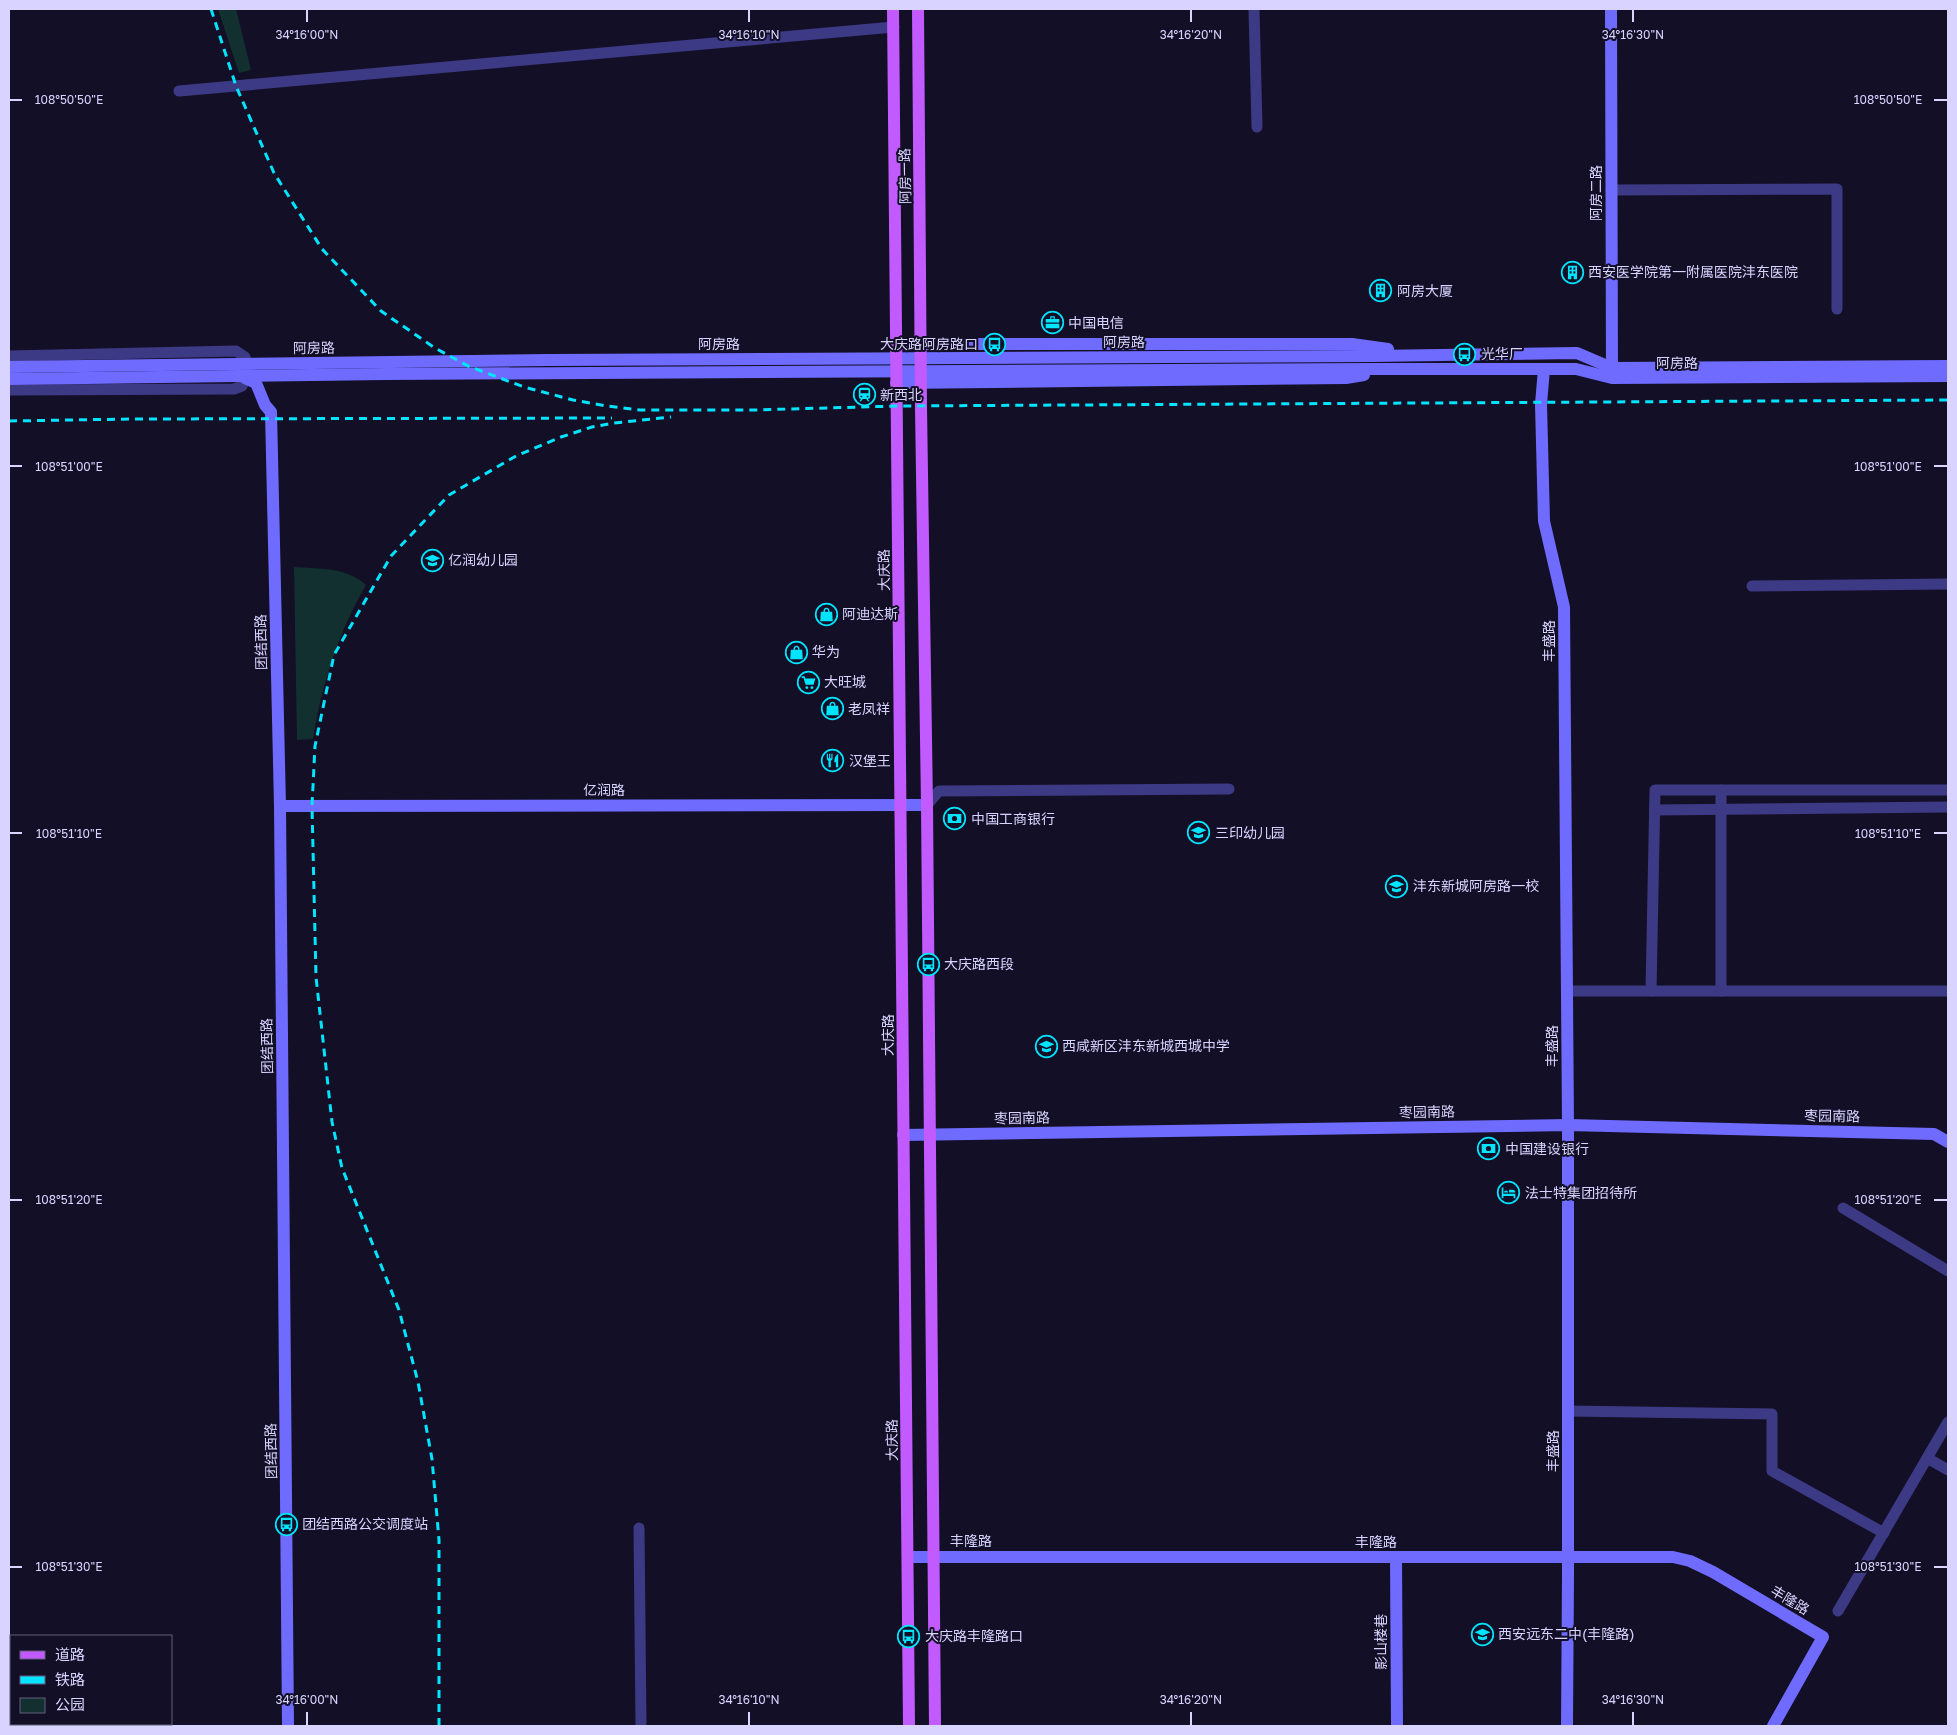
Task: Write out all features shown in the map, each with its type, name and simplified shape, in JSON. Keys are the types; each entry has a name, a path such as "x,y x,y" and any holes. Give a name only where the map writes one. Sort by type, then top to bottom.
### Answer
{"main road":[{"name":"阿房一路","path":"893,9 896,344"},
{"name":"阿房一路","path":"918,9 921,344"},
{"name":"大庆路","path":"896,344 910,1726"},
{"path":"921,344 935,1726"}],"street":[{"path":"1254,9 1257,127"},
{"name":"阿房二路","path":"1611,9 1612,373"},
{"path":"179,92 894,27"},
{"path":"1611,190 1838,190 1837,309"},
{"name":"阿房路","path":"896,344 1352,344 1430,355"},
{"path":"9,356 236,352 244,357 248,370 242,386 234,389 9,390"},
{"name":"阿房路","path":"9,367 550,360 1373,356 1577,353 1612,373 1948,366"},
{"name":"阿房路","path":"9,379 386,374 1370,369 1576,369 1612,373 1948,376"},
{"name":"阿房路","path":"896,382 1346,378 1406,369"},
{"name":"丰盛路","path":"1544,369 1541,404 1544,521 1564,607 1568,1125 1566,1726"},
{"name":"团结西路","path":"245,378 256,383 265,405 271,412 280,806 288,1726"},
{"path":"1752,586 1948,584"},
{"path":"927,805 939,791 1229,789"},
{"path":"1651,991 1655,790 1948,790"},
{"path":"1721,790 1721,991"},
{"path":"1774,808 1775,790"},
{"path":"1834,790 1834,808"},
{"path":"1919,790 1919,807"},
{"name":"亿润路","path":"280,806 927,805"},
{"path":"1655,810 1948,807"},
{"path":"1567,991 1948,991"},
{"name":"枣园南路","path":"903,1135 1568,1125 1934,1134 1948,1142"},
{"path":"1843,1208 1948,1271"},
{"path":"1568,1411 1772,1414 1772,1471 1884,1533"},
{"path":"1838,1611 1948,1422"},
{"path":"1927,1458 1948,1470"},
{"path":"639,1528 641,1726"},
{"name":"丰隆路","path":"908,1556 1673,1557 1690,1561 1713,1572 1823,1638 1773,1726"},
{"name":"影山楼巷","path":"1396,1558 1397,1726"}],"green space":[{"path":"218,9 236,9 251,70 239,73"},
{"path":"294,567 341,572 358,579 366,585 347,622 332,659 321,698 313,739 297,740"}],"railway":[{"path":"211,9 236,86 274,173 322,249 381,311 435,348 468,366 524,387 573,400 640,410 754,410 897,406 1948,400"},
{"path":"439,1726 439,1540 432,1459 418,1382 399,1310 342,1168 332,1122 316,977 312,806 315,746 334,655 391,556 449,495 516,456 561,437 592,427 671,417"},
{"path":"9,421 612,418"}],"place":[{"name":"西安医学院第一附属医院沣东医院","path":"1572,272"},
{"name":"阿房大厦","path":"1381,291"},
{"name":"中国电信","path":"1052,323"},
{"name":"大庆路阿房路口","path":"994,344"},
{"name":"光华厂","path":"1465,354"},
{"name":"新西北","path":"864,395"},
{"name":"亿润幼儿园","path":"432,560"},
{"name":"阿迪达斯","path":"826,614"},
{"name":"华为","path":"796,652"},
{"name":"大旺城","path":"808,682"},
{"name":"老凤祥","path":"832,709"},
{"name":"汉堡王","path":"833,761"},
{"name":"中国工商银行","path":"955,819"},
{"name":"三印幼儿园","path":"1199,833"},
{"name":"沣东新城阿房路一校","path":"1397,886"},
{"name":"大庆路西段","path":"928,964"},
{"name":"西咸新区沣东新城西城中学","path":"1046,1046"},
{"name":"中国建设银行","path":"1489,1149"},
{"name":"法士特集团招待所","path":"1509,1193"},
{"name":"团结西路公交调度站","path":"286,1524"},
{"name":"西安远东二中(丰隆路)","path":"1482,1634"},
{"name":"大庆路丰隆路口","path":"909,1636"}]}
